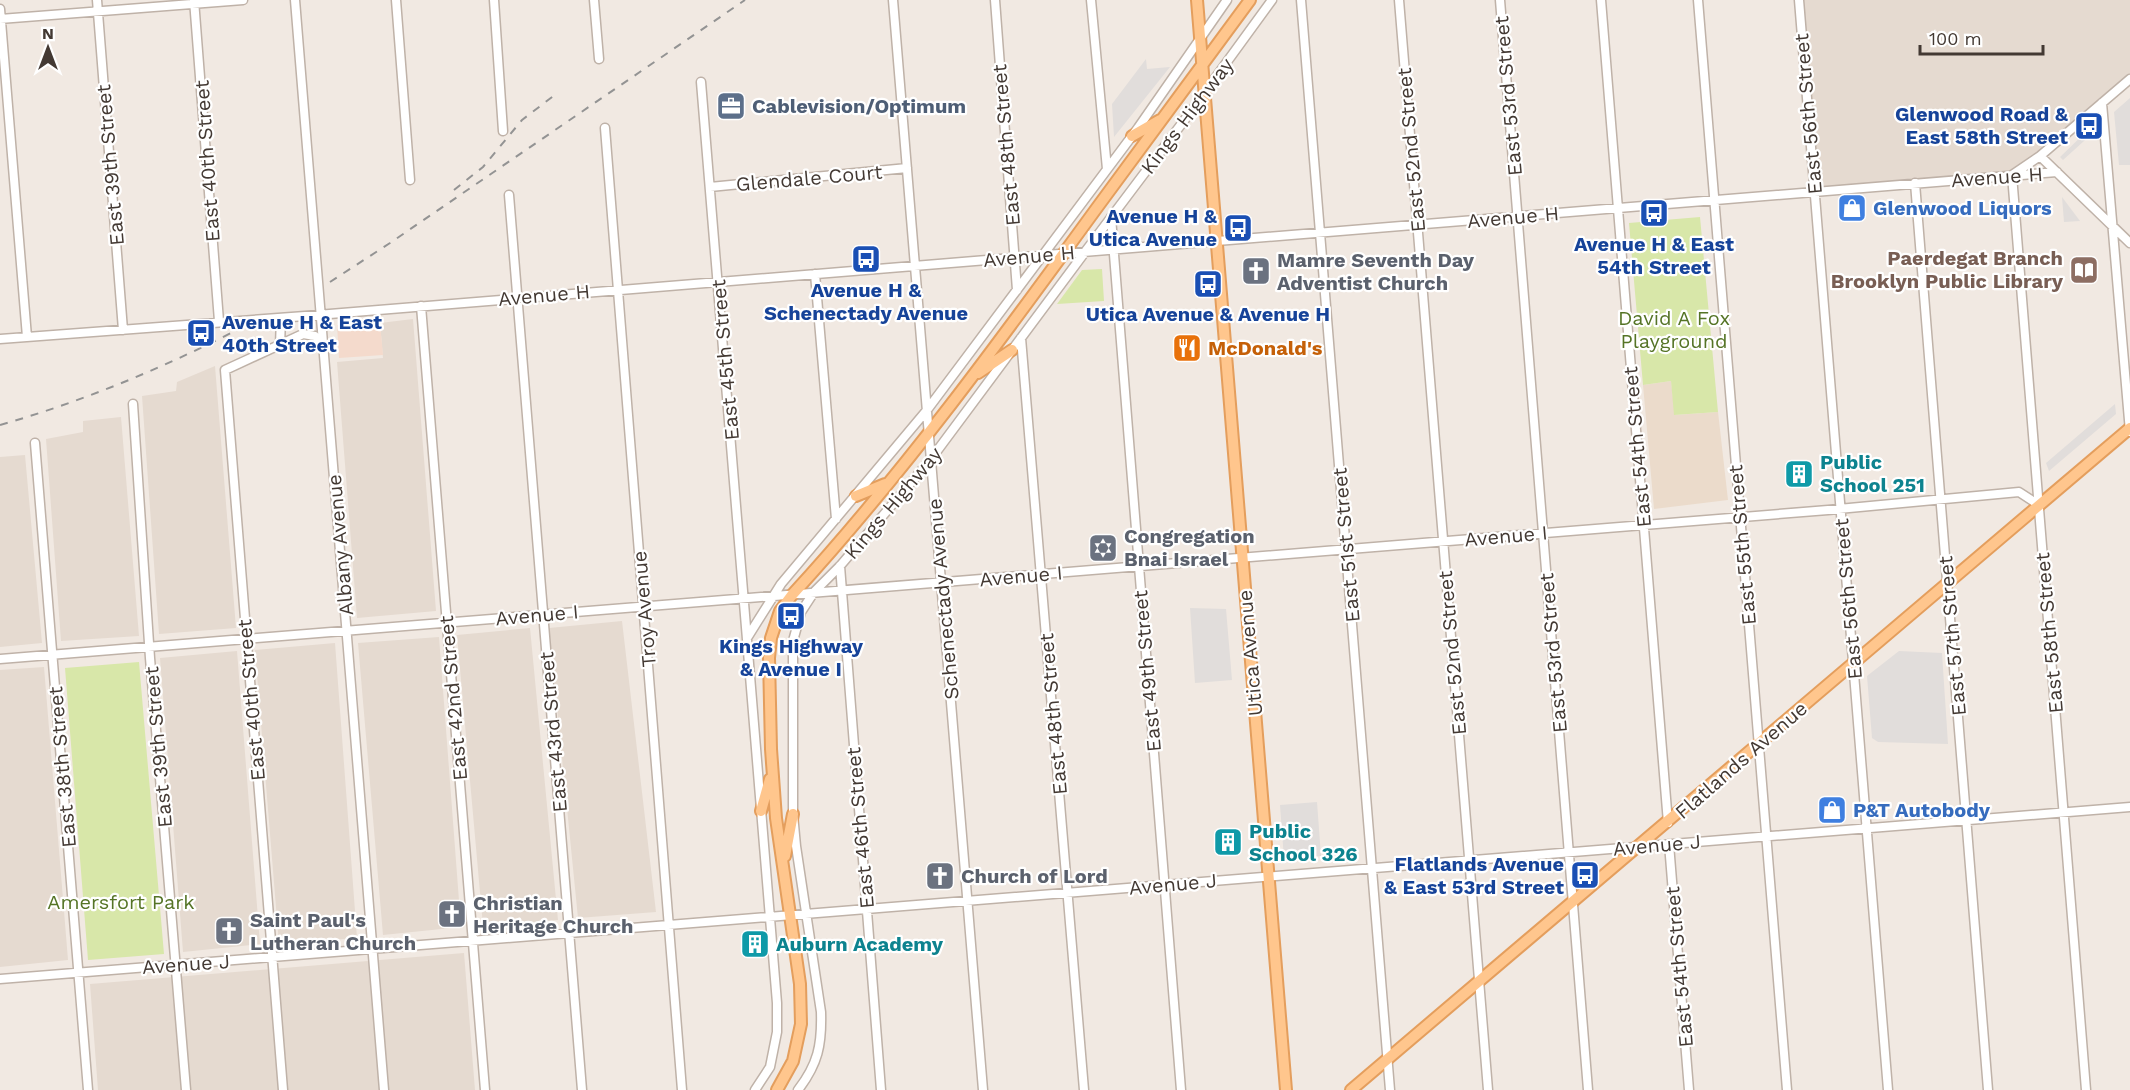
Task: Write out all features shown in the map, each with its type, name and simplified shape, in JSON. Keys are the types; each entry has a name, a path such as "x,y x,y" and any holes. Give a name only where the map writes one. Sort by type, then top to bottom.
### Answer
{"main road":[{"name":"Utica Avenue","path":"1197,0 1286,1090"},
{"name":"Kings Highway","path":"777,1090 793,1060 801,1024 800,984 776,818 772,770 769,658 771,638 780,612 792,594 888,483 971,378 1250,0"},
{"path":"1241,13 1260,0"},
{"path":"1132,136 1163,119"},
{"path":"971,378 1012,350"},
{"name":"Flatlands Avenue","path":"1352,1090 2130,428"},
{"path":"856,496 888,483"},
{"path":"761,811 772,770"},
{"path":"783,865 793,814"}],"street":[{"name":"East 39th Street","path":"97,0 123,330"},
{"path":"0,19 194,2 243,0"},
{"name":"Albany Avenue","path":"295,0 384,1090"},
{"path":"396,0 410,180"},
{"path":"494,0 503,131"},
{"path":"594,0 599,59"},
{"name":"Schenectady Avenue","path":"893,0 983,1090"},
{"name":"East 48th Street","path":"995,0 1017,290"},
{"path":"1091,0 1107,169"},
{"name":"Kings Highway","path":"747,638 772,596 927,410 1132,136 1227,0"},
{"name":"Kings Highway","path":"798,1090 812,1073 819,1054 822,1034 821,1012 793,814 793,641 801,612 814,592 840,566 931,459 1272,0"},
{"name":"East 51st Street","path":"1301,0 1390,1090"},
{"name":"East 52nd Street","path":"1399,0 1488,1090"},
{"name":"East 53rd Street","path":"1500,0 1588,1090"},
{"name":"East 54th Street","path":"1601,0 1668,822"},
{"name":"East 55th Street","path":"1698,0 1787,1090"},
{"name":"East 56th Street","path":"1799,0 1888,1090"},
{"name":"East 40th Street","path":"194,2 219,321"},
{"path":"0,9 27,337"},
{"path":"2012,175 2040,156 2130,79"},
{"name":"East 45th Street","path":"701,82 747,638"},
{"path":"2102,103 2130,433"},
{"name":"Troy Avenue","path":"605,128 682,1090"},
{"path":"2040,156 2130,243"},
{"name":"Glendale Court","path":"710,187 907,168"},
{"name":"Avenue H","path":"0,339 321,315 2057,172"},
{"name":"East 58th Street","path":"2012,175 2086,1090"},
{"name":"East 57th Street","path":"1915,183 1989,1090"},
{"name":"East 43rd Street","path":"509,195 582,1090"},
{"name":"East 49th Street","path":"1111,217 1181,1090"},
{"path":"815,274 836,519"},
{"name":"East 42nd Street","path":"421,306 485,1090"},
{"path":"280,345 281,318"},
{"name":"East 40th Street","path":"283,1090 225,370 309,333 315,336 324,348"},
{"name":"East 48th Street","path":"1021,338 1084,1090"},
{"name":"East 39th Street","path":"133,404 149,646 186,1090"},
{"name":"East 38th Street","path":"35,443 88,1090"},
{"name":"Avenue I","path":"0,659 1740,518 2019,492 2039,505"},
{"name":"East 46th Street","path":"840,566 881,1090"},
{"path":"747,638 777,1003 777,1032 770,1067 755,1090"},
{"name":"Avenue J","path":"0,979 2130,807"},
{"name":"East 54th Street","path":"1670,844 1689,1090"}],"shaded area":[{"path":"1799,0 2130,0 2130,79 2012,175 1815,192"},
{"path":"1146,59 1147,69 1170,67 1114,137 1112,104"},
{"path":"2130,98 2130,165 2119,165 2114,112"},
{"path":"2090,128 2094,132 2063,160 2060,157"},
{"path":"2062,197 2080,221 2064,222"},
{"path":"413,319 436,611 357,618 337,362 383,358 380,323"},
{"path":"380,323 383,355 339,358 337,325"},
{"path":"215,366 236,628 159,634 142,396 176,391 177,382"},
{"path":"1671,381 1675,415 1718,412 1728,500 1654,509 1643,385"},
{"path":"2115,404 2116,414 2049,471 2046,463"},
{"path":"121,417 139,636 61,641 46,439 83,432 83,421"},
{"path":"25,455 42,643 0,647 0,457"},
{"path":"1190,608 1226,609 1232,680 1195,683"},
{"path":"622,621 656,912 578,918 549,628"},
{"path":"530,628 558,920 483,926 457,635"},
{"path":"439,637 461,927 383,935 358,643"},
{"path":"335,643 357,938 279,944 255,650"},
{"path":"237,651 260,944 183,952 160,658"},
{"path":"1899,651 1942,653 1948,744 1878,742 1872,738 1867,676"},
{"path":"44,667 68,960 0,967 0,670"},
{"path":"1317,802 1321,856 1284,859 1280,805"},
{"path":"464,953 475,1090 98,1090 90,984"}],"green space":[{"name":"David A Fox Playground","path":"1700,217 1718,412 1674,415 1671,381 1643,385 1629,223"},
{"path":"1102,269 1104,301 1057,304 1082,270"},
{"name":"Amersfort Park","path":"139,662 164,954 88,960 65,668"}],"railway":[{"path":"330,282 745,0"},
{"path":"454,190 483,167 522,120 556,94"},
{"path":"0,425 119,384 233,332"}],"place":[{"name":"Cablevision/Optimum","path":"731,106"},
{"name":"Glenwood Road & East 58th Street","path":"2089,126"},
{"name":"Glenwood Liquors","path":"1852,208"},
{"name":"Avenue H & East 54th Street","path":"1654,213"},
{"name":"Avenue H & Utica Avenue","path":"1238,228"},
{"name":"Avenue H & Schenectady Avenue","path":"866,259"},
{"name":"Paerdegat Branch Brooklyn Public Library","path":"2084,270"},
{"name":"Mamre Seventh Day Adventist Church","path":"1256,271"},
{"name":"Utica Avenue & Avenue H","path":"1208,284"},
{"name":"Avenue H & East 40th Street","path":"201,333"},
{"name":"McDonald's","path":"1187,348"},
{"name":"Public School 251","path":"1799,474"},
{"name":"Congregation Bnai Israel","path":"1103,548"},
{"name":"Kings Highway & Avenue I","path":"791,616"},
{"name":"P&T Autobody","path":"1832,810"},
{"name":"Public School 326","path":"1228,842"},
{"name":"Flatlands Avenue & East 53rd Street","path":"1585,875"},
{"name":"Church of Lord","path":"940,876"},
{"name":"Christian Heritage Church","path":"452,914"},
{"name":"Saint Paul's Lutheran Church","path":"229,931"},
{"name":"Auburn Academy","path":"755,944"}]}
